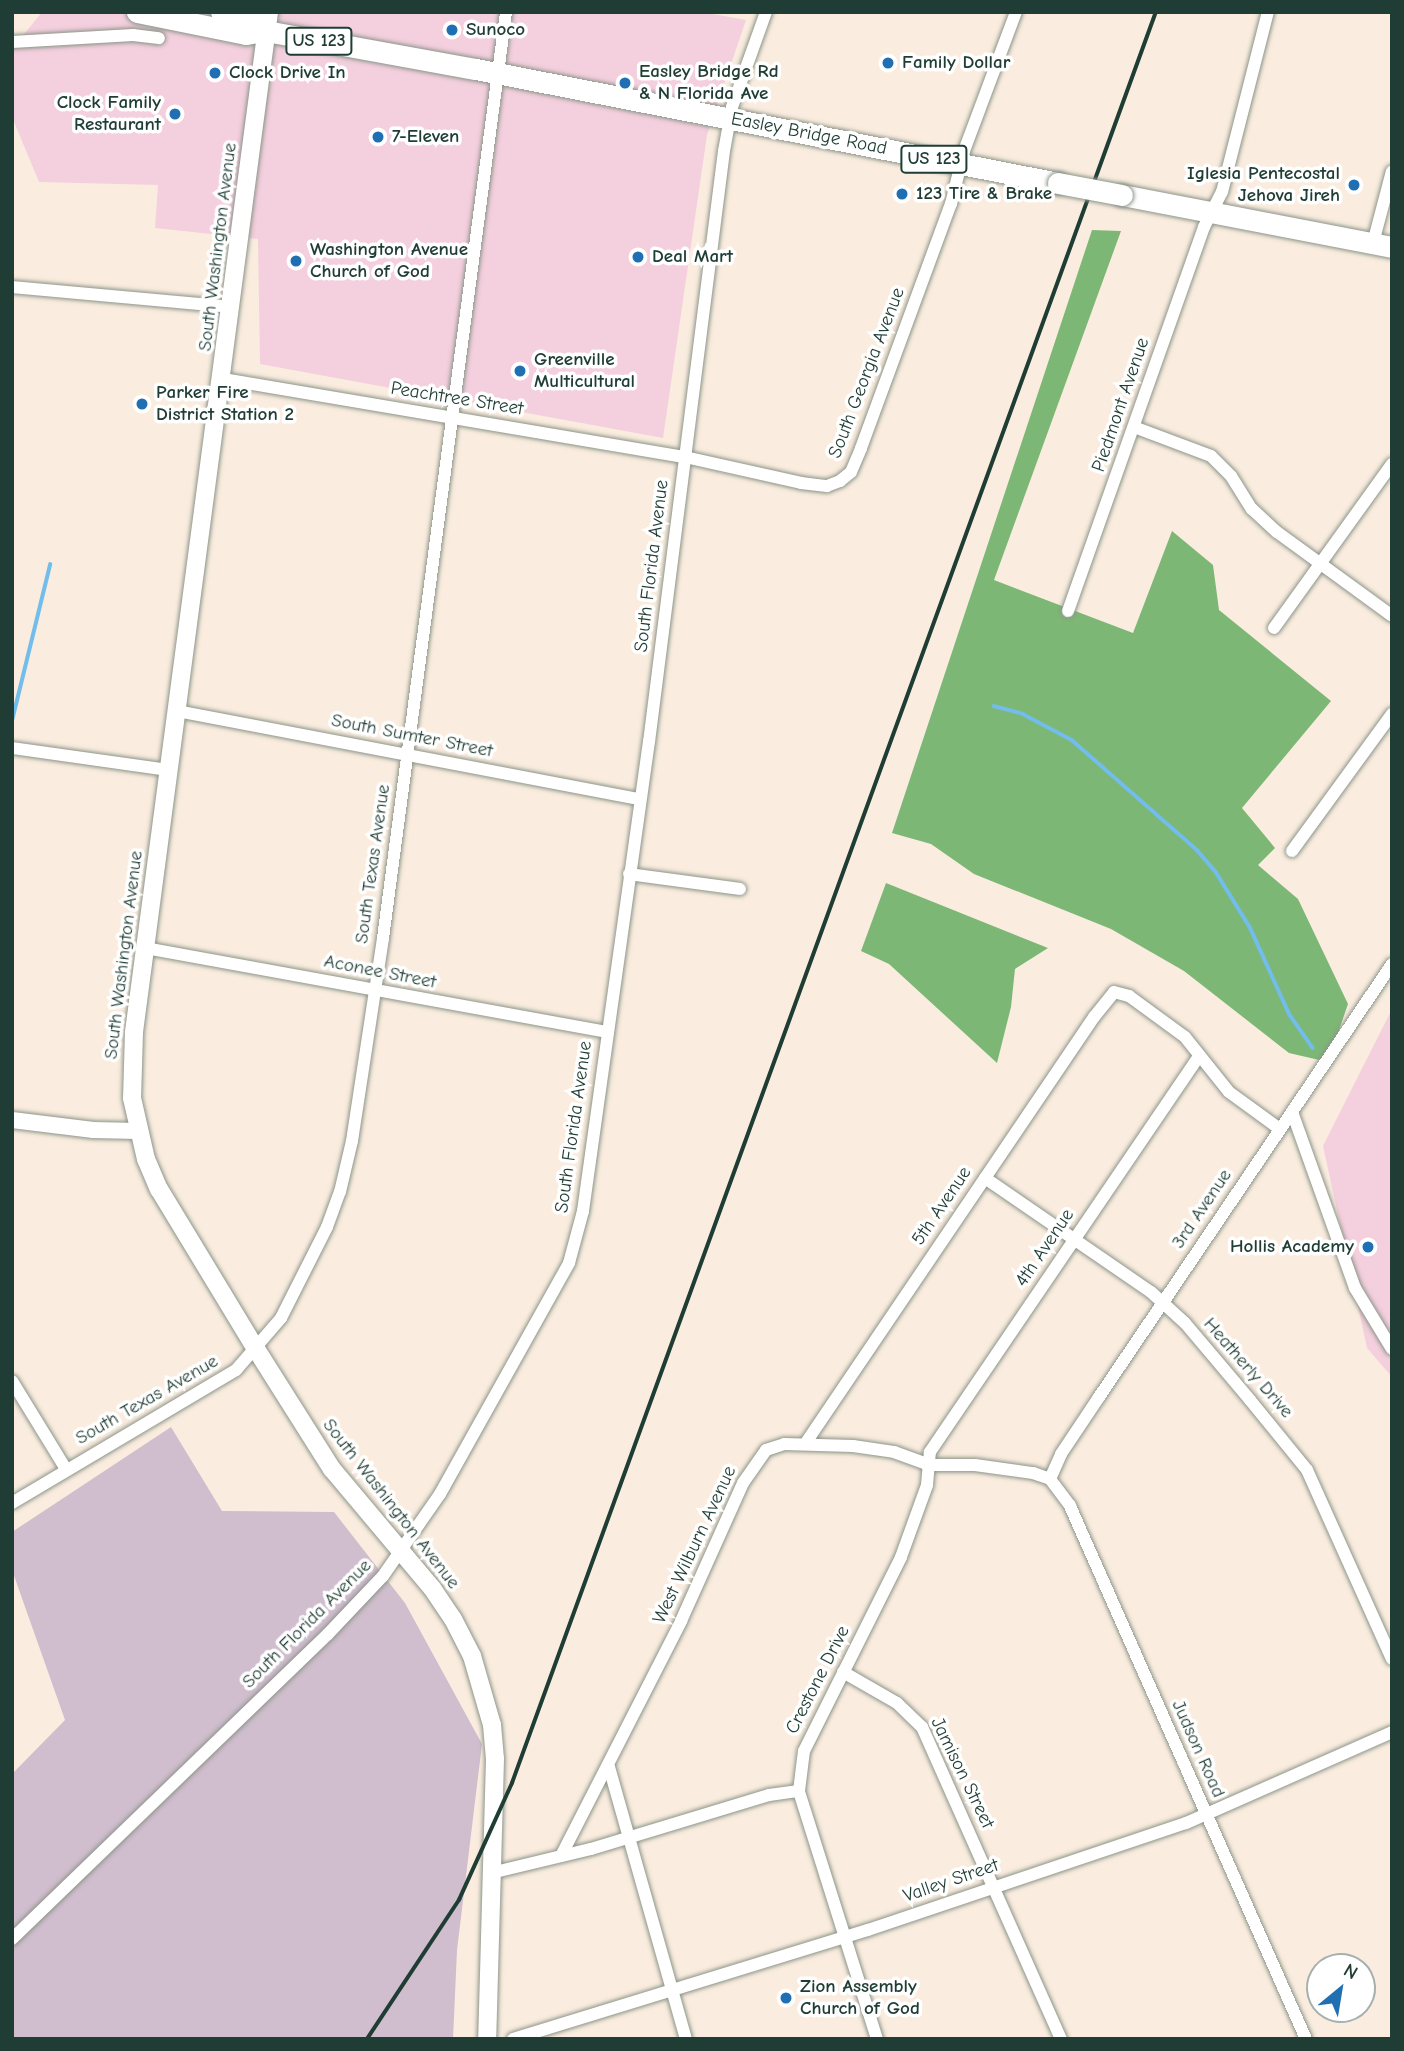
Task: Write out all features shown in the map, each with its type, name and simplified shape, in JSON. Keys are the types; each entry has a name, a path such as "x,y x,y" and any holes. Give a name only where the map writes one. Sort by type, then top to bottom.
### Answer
{"highway":[{"name":"Easley Bridge Road","path":"138,12 246,34 268,22"},
{"name":"Easley Bridge Road","path":"221,12 498,74 1382,245"}],"main road":[{"name":"South Washington Avenue","path":"268,22 131,1063 138,1131 159,1189 332,1469 453,1619 472,1656 484,1693 495,1759 487,2039"}],"street":[{"name":"South Texas Avenue","path":"12,1503 66,1469 204,1392 236,1370 281,1318 302,1280 340,1192 352,1141 375,991 506,12"},
{"name":"South Florida Avenue","path":"12,1940 370,1592 440,1494 569,1263 583,1210 640,799 705,285 732,107 766,12"},
{"path":"962,165 1016,12"},
{"name":"Piedmont Avenue","path":"1068,611 1204,227 1222,192 1268,12"},
{"path":"12,43 134,34 159,38"},
{"name":"South Georgia Avenue","path":"685,457 820,486 845,478 861,448 951,204 962,165"},
{"path":"1382,245 1392,171"},
{"path":"12,287 232,307"},
{"name":"Peachtree Street","path":"223,379 685,457"},
{"path":"1134,427 1211,456 1231,476 1252,509 1320,564 1392,615"},
{"path":"1275,628 1392,464"},
{"name":"South Sumter Street","path":"177,711 640,799"},
{"path":"1293,851 1392,714"},
{"path":"12,748 170,770"},
{"path":"629,874 740,889"},
{"name":"Aconee Street","path":"145,948 607,1032"},
{"name":"3rd Avenue","path":"1050,1479 1061,1454 1392,964"},
{"name":"5th Avenue","path":"805,1444 1114,992 1129,996 1185,1037 1199,1056"},
{"path":"1199,1056 1229,1092 1280,1129"},
{"name":"4th Avenue","path":"930,1465 930,1452 940,1436 1199,1056"},
{"path":"1293,1112 1356,1288 1392,1349"},
{"path":"12,1120 93,1130 138,1131"},
{"name":"Heatherly Drive","path":"985,1178 1163,1303 1251,1400 1307,1470 1392,1659"},
{"path":"12,1381 66,1469"},
{"name":"West Wilburn Avenue","path":"561,1856 609,1768 750,1469 771,1448 805,1444 894,1452 930,1465 975,1465 1033,1473 1050,1479"},
{"name":"Crestone Drive","path":"877,2039 799,1791 807,1742 901,1557 927,1485 930,1465"},
{"name":"Judson Road","path":"1050,1479 1070,1506 1306,2039"},
{"name":"Jamison Street","path":"843,1672 897,1703 922,1727 1061,2039"},
{"name":"Valley Street","path":"513,2039 846,1937 1206,1814 1392,1732"},
{"path":"609,1768 686,2039"},
{"path":"491,1873 628,1838 769,1796 799,1791"}],"shaded area":[{"path":"42,12 702,12 746,20 707,135 663,438 260,364 258,239 155,228 158,185 39,182 12,117 12,49"},
{"name":"Hollis Academy","path":"1392,1009 1392,1377 1367,1348 1323,1146"},
{"path":"171,1427 222,1511 334,1512 405,1603 482,1744 457,1950 453,2039 12,2039 12,1774 65,1720 12,1570 12,1532"}],"green space":[{"path":"1092,230 1121,231 994,580 1133,633 1172,531 1213,565 1219,610 1331,701 1242,808 1275,848 1258,865 1298,899 1348,1004 1328,1062 1289,1053 1184,971 1111,929 974,874 931,844 892,833"},
{"path":"886,883 1048,948 1015,969 1011,1007 997,1063 889,964 861,951"}],"waterway":[{"path":"12,721 50,565"},
{"path":"994,706 1023,714 1072,740 1197,850 1216,872 1250,927 1290,1015 1313,1048"}],"railway":[{"path":"367,2039 459,1900 512,1783 1156,12"}],"place":[{"name":"Sunoco","path":"452,30"},
{"name":"Family Dollar","path":"888,63"},
{"name":"Clock Drive In","path":"215,73"},
{"name":"Easley Bridge Rd & N Florida Ave","path":"625,83"},
{"name":"Clock Family Restaurant","path":"175,114"},
{"name":"7-Eleven","path":"378,137"},
{"name":"Iglesia Pentecostal Jehova Jireh","path":"1354,185"},
{"name":"123 Tire & Brake","path":"902,194"},
{"name":"Deal Mart","path":"638,257"},
{"name":"Washington Avenue Church of God","path":"296,261"},
{"name":"Greenville Multicultural","path":"520,371"},
{"name":"Parker Fire District Station 2","path":"142,404"},
{"name":"Hollis Academy","path":"1368,1247"},
{"name":"Zion Assembly Church of God","path":"786,1998"}]}
